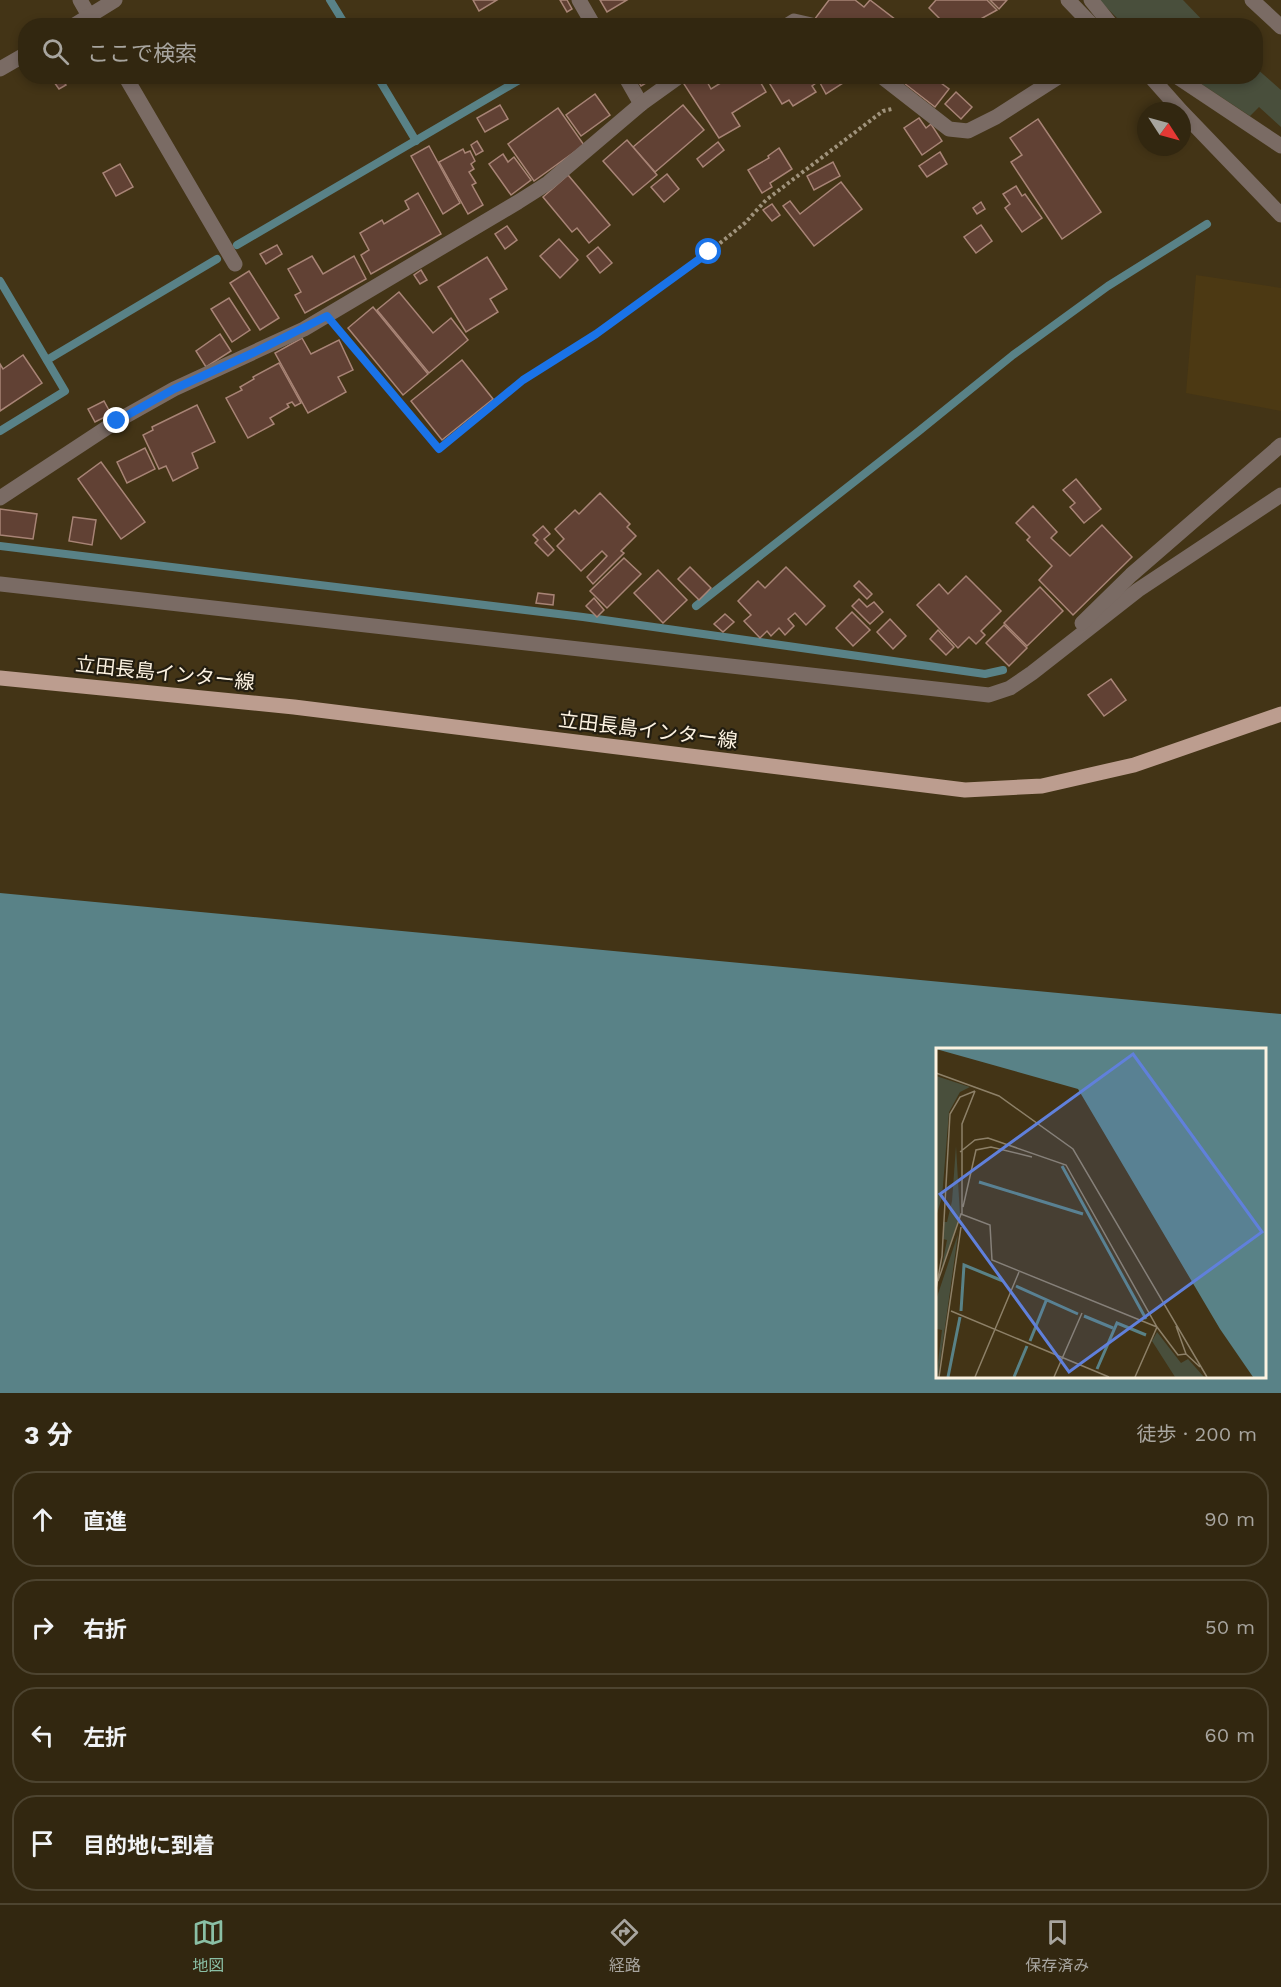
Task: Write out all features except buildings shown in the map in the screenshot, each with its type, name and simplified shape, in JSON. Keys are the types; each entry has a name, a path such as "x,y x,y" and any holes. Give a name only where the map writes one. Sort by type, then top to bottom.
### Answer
{"main road":[{"name":"立田長島インター線","path":"0,678 294,707 965,790 1042,786 1134,765 1281,714"}],"street":[{"path":"80,0 90,18"},
{"path":"95,18 115,0"},
{"path":"579,0 589,18"},
{"path":"1068,0 1085,18"},
{"path":"1090,0 1105,18"},
{"path":"1252,0 1281,27"},
{"path":"0,69 18,59"},
{"path":"130,84 235,264"},
{"path":"630,84 641,104"},
{"path":"0,498 117,421 174,389 294,334 327,316 548,183 641,104 669,84"},
{"path":"891,84 949,129 968,130 996,117 1048,84"},
{"path":"1157,84 1174,102"},
{"path":"1188,84 1281,146"},
{"path":"1191,120 1281,215"},
{"path":"1032,673 1131,575 1281,445"},
{"path":"0,584 988,696 1010,688 1032,673 1138,590 1281,495"}],"path":[{"path":"327,316 439,449 523,380 596,334 709,252 745,223 766,200 883,111 919,106"}],"shaded area":[{"path":"1196,275 1281,288 1281,411 1186,393"}],"green space":[{"path":"1099,0 1183,0 1200,18 1117,18"},
{"path":"1263,74 1281,90 1281,127 1259,107 1250,116 1202,84 1263,84"}],"water":[{"path":"0,893 1281,1014 1281,1393 0,1393"}],"waterway":[{"path":"330,0 341,18"},
{"path":"382,84 416,141"},
{"path":"237,245 512,84"},
{"path":"696,606 1013,355 1108,286 1207,224"},
{"path":"47,360 217,259"},
{"path":"0,281 65,391 0,431"},
{"path":"0,546 583,617 985,674 1003,670"}],"route":[{"path":"117,421 174,389 304,329 327,316 439,449 523,380 596,334 709,252"}]}
